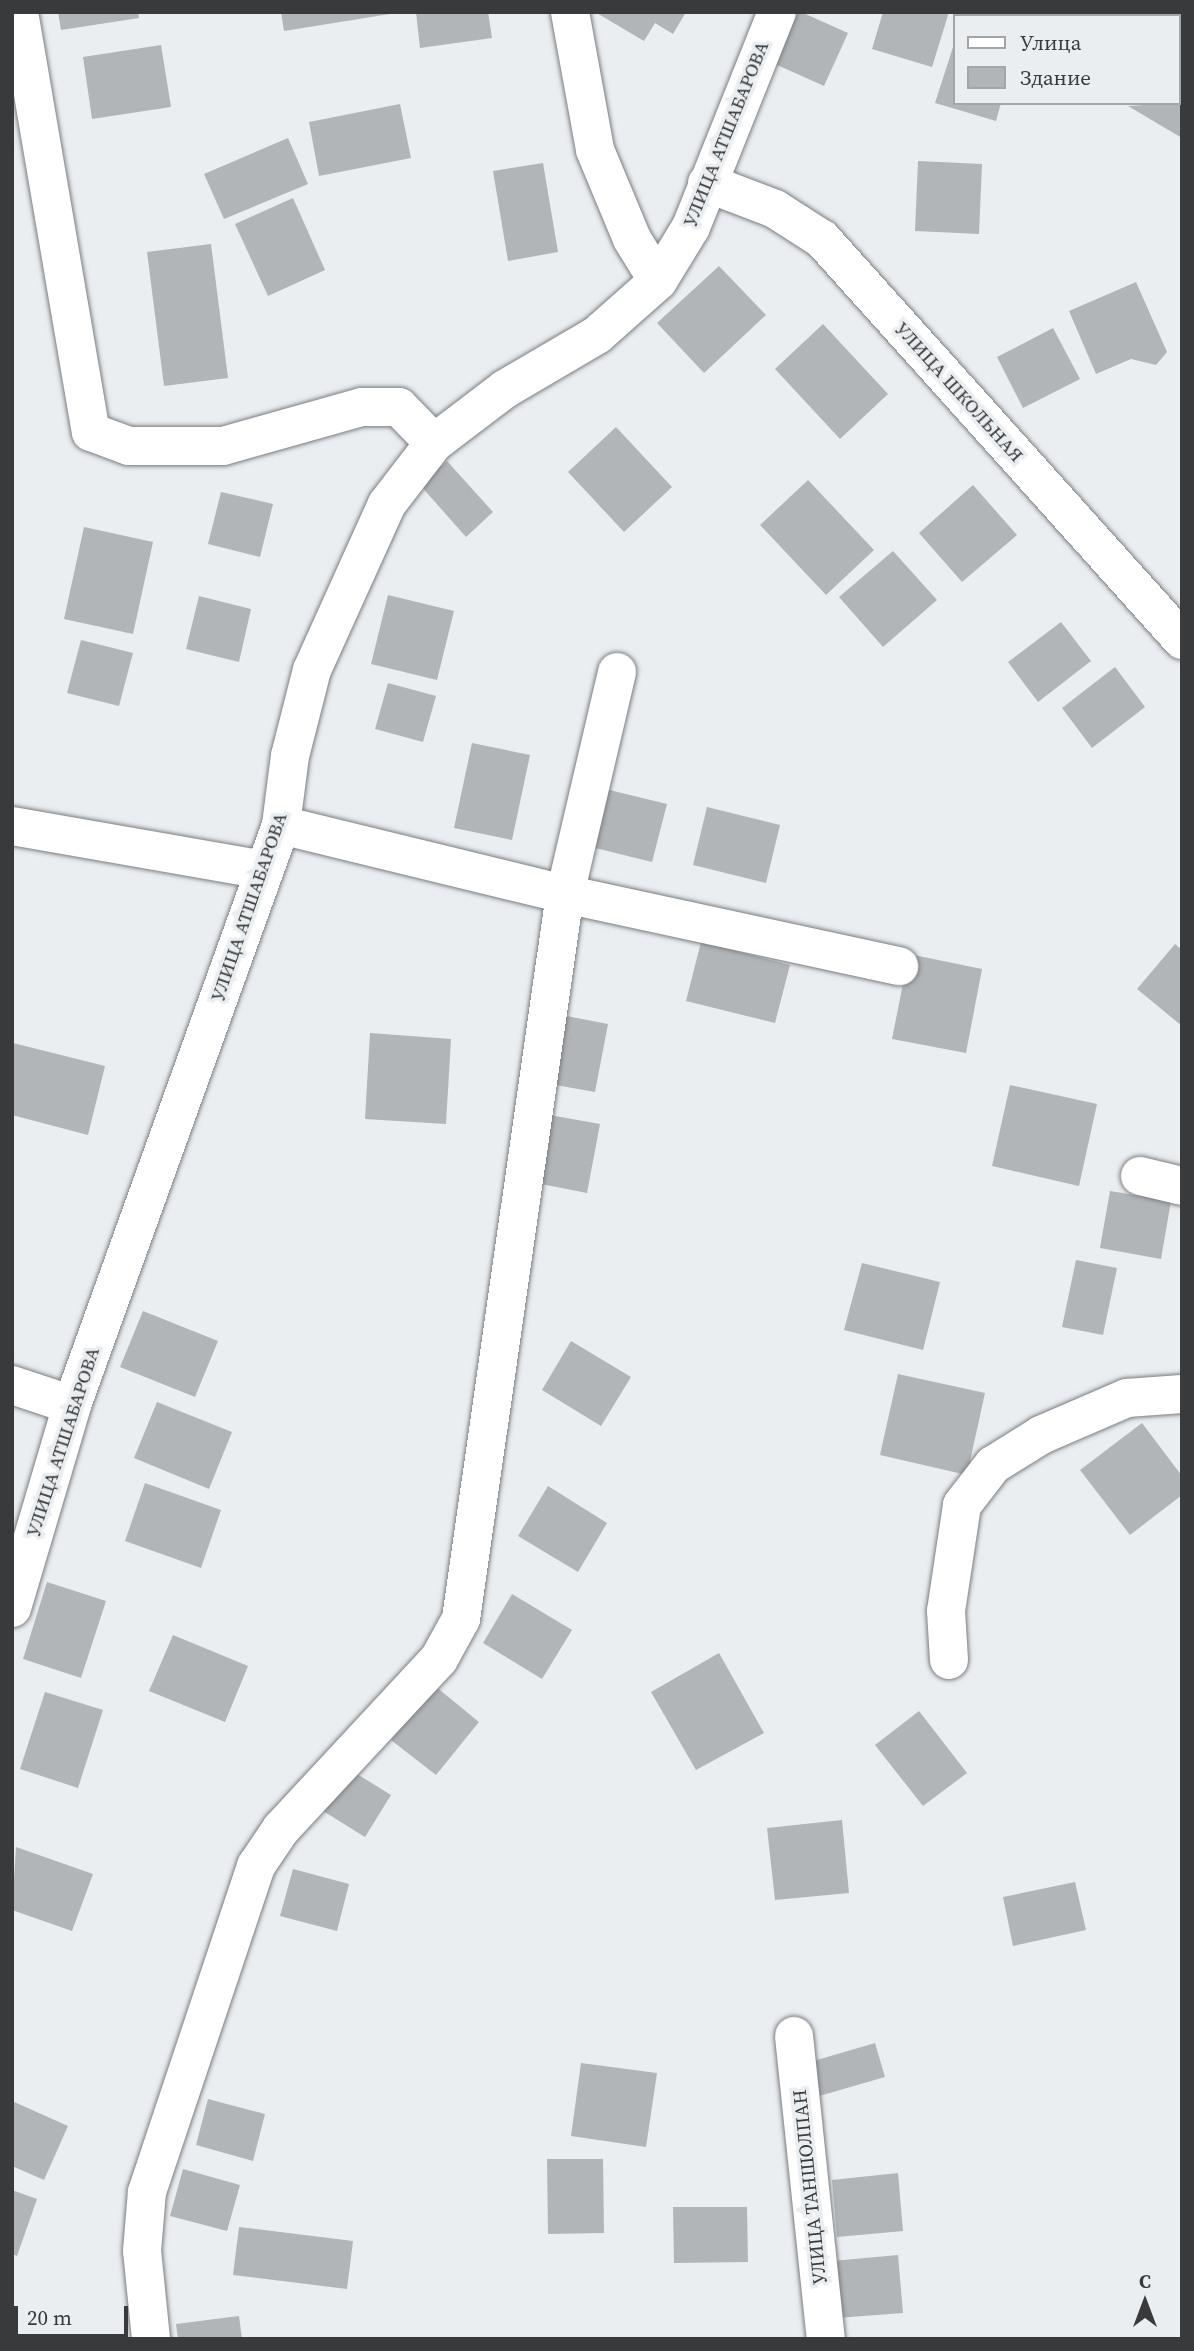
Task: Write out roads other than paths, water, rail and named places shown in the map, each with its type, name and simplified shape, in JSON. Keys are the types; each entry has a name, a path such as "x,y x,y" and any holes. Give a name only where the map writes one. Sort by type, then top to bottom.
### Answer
{"street":[{"path":"19,12 24,115 91,432 129,446 223,446 362,407 399,407 434,443"},
{"path":"570,12 595,150 632,239 659,281"},
{"name":"УЛИЦА АТШАБАРОВА","path":"12,1608 72,1405 281,825 290,756 312,670 387,504 434,443 505,390 597,335 659,281 691,227 777,12"},
{"name":"УЛИЦА ШКОЛЬНАЯ","path":"707,183 775,209 822,239 1182,640"},
{"path":"151,2339 142,2251 147,2192 256,1866 281,1829 439,1659 461,1619 565,894 617,672"},
{"path":"281,825 565,894 899,966"},
{"path":"12,826 264,870"},
{"path":"1140,1176 1182,1186"},
{"path":"12,1385 72,1405"},
{"path":"949,1660 946,1611 962,1505 993,1465 1041,1435 1127,1398 1182,1394"},
{"name":"УЛИЦА ТАНШОЛПАН","path":"794,2036 826,2339"}]}
